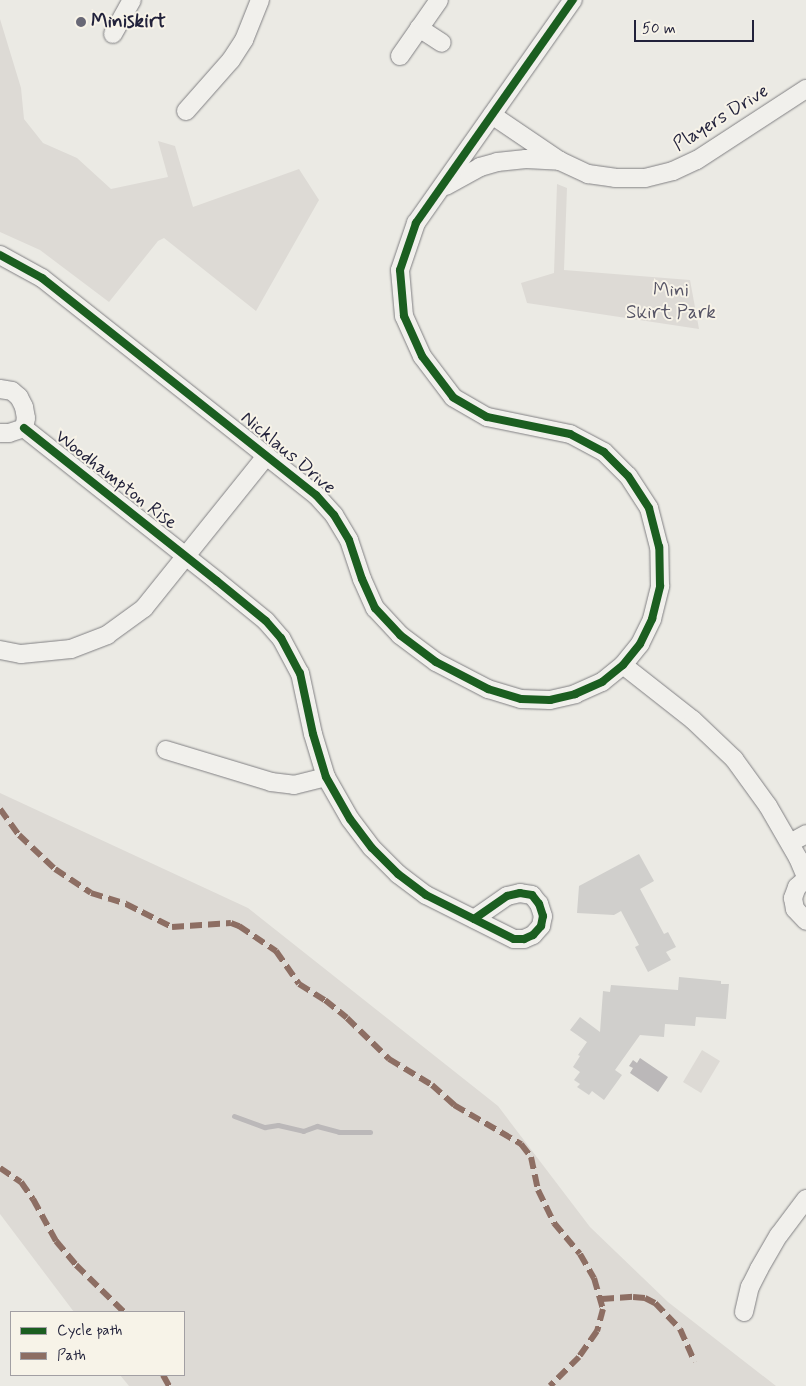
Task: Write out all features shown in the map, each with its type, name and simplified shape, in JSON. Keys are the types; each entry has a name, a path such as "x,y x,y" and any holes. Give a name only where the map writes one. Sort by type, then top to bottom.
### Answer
{"street":[{"path":"113,34 132,0"},
{"path":"186,111 231,60 244,40 260,0"},
{"path":"400,56 438,0"},
{"name":"Nicklaus Drive","path":"0,255 42,278 268,455 316,495 334,515 349,540 362,579 375,608 400,636 436,662 488,689 521,699 550,700 575,694 602,682 623,665 640,644 652,619 660,586 659,547 649,508 628,476 604,452 570,434 487,417 453,397 422,356 404,316 400,270 416,223 573,0"},
{"path":"419,28 442,43"},
{"name":"Players Drive","path":"492,115 560,162 588,174 615,178 645,178 673,171 697,160 806,89"},
{"name":"Nicklaus Drive","path":"440,189 480,167 497,162 526,159 560,162"},
{"path":"0,389 12,391 19,397 24,407 26,418 24,428 9,433 0,433"},
{"name":"Woodhampton Rise","path":"24,428 266,621 292,656 300,673 313,734 326,777 350,819 372,848 398,874 426,895 474,919"},
{"path":"0,650 21,654 71,649 107,635 144,608 268,455"},
{"path":"623,665 693,720 734,759 768,806 790,842 806,878 798,886 794,898 795,909 806,920"},
{"path":"166,750 271,782 294,785 326,777"},
{"path":"790,842 806,834"},
{"path":"744,1312 750,1287 758,1269 779,1235 806,1199"}],"green space":[{"path":"0,19 21,88 24,119 43,143 77,158 111,189 168,177 158,141 175,146 193,207 299,169 319,200 256,311 164,238 158,241 109,302 40,250 0,232"},
{"name":"Mini Skirt Park","path":"557,184 567,188 564,270 690,280 699,329 527,303 521,283 554,273"},
{"path":"0,793 248,908 498,1106 590,1227 668,1302 776,1386 129,1386 121,1376 185,1376 185,1311 73,1311 0,1214"},
{"path":"702,1050 720,1061 701,1093 683,1082"}],"shaded area":[{"path":"640,1058 668,1077 658,1092 630,1073 633,1068 629,1066 633,1060 637,1063"}],"building":[{"path":"639,854 654,881 640,889 664,934 668,932 676,947 666,952 671,960 648,972 635,947 639,945 621,911 614,915 577,913 579,886"},
{"path":"679,977 721,981 721,984 729,984 726,1019 696,1017 695,1026 665,1024 664,1037 640,1035 615,1070 622,1075 604,1100 592,1091 589,1095 577,1087 580,1084 574,1080 580,1072 573,1067 580,1056 578,1055 587,1042 570,1030 580,1017 600,1032 603,991 610,992 611,985 678,990"}],"waterway":[{"path":"234,1116 265,1127 278,1125 303,1131 317,1126 339,1132 370,1132"}],"marked path":[{"path":"0,809 19,835 55,869 91,893 126,904 172,927 231,923 239,926 276,951 299,984 325,1000 347,1018 389,1059 432,1085 454,1105 521,1144 531,1157 538,1190 554,1223 580,1254 594,1278 603,1309 597,1331 579,1357 550,1386"},
{"path":"0,1168 21,1182 33,1199 56,1241 76,1265 123,1311"},
{"path":"602,1299 633,1297 645,1298 655,1303 680,1329 695,1362"},
{"path":"164,1376 169,1386"}],"cycle path":[{"path":"0,255 42,278 316,495 334,515 349,540 362,579 375,608 400,635 436,662 488,689 521,699 550,700 575,694 602,682 623,665 640,644 652,619 660,586 659,547 649,508 628,476 604,452 570,434 487,417 453,397 422,356 404,316 400,270 416,223 573,0"},
{"path":"24,428 266,621 281,638 300,673 313,734 326,777 350,819 372,848 398,874 426,895 514,939 524,939 533,935 541,926 543,916 539,904 532,895 520,893 507,896 474,919"}],"place":[{"name":"Miniskirt","path":"81,22"}]}
